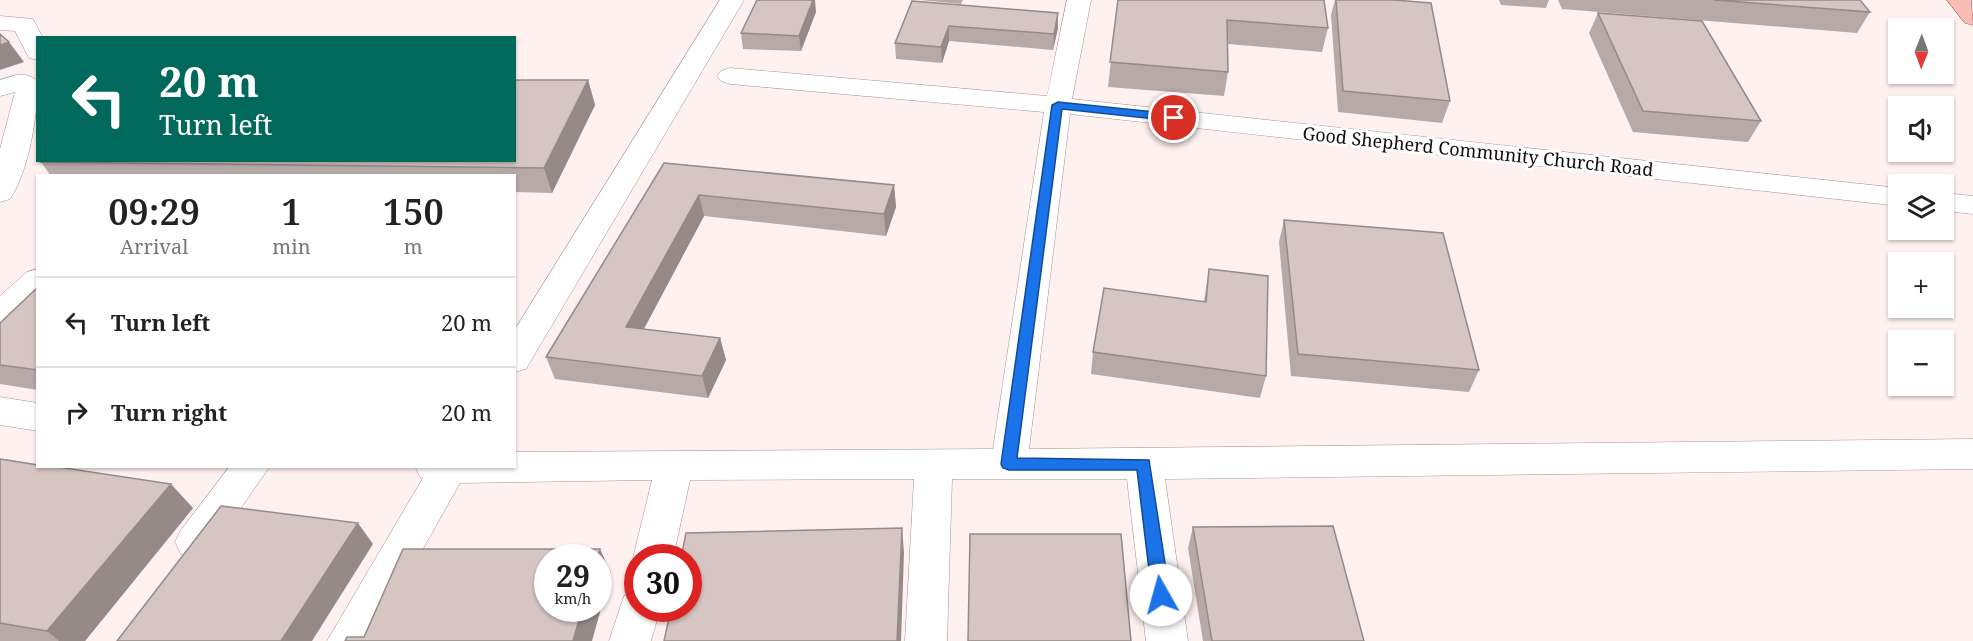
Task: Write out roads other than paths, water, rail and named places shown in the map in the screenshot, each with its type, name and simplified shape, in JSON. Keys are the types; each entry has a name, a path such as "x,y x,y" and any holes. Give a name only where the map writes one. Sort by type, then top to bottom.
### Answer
{"main road":[{"path":"1959,0 1973,18"}],"street":[{"path":"516,357 732,0"},
{"path":"1009,464 1058,105 1078,0"},
{"path":"0,22 24,24 36,49"},
{"path":"0,82 36,71"},
{"name":"Good Shepherd Community Church Road","path":"730,76 1058,105 1888,196"},
{"path":"0,88 16,83 26,83 29,87 6,182 0,193"},
{"path":"1954,203 1973,205"},
{"path":"0,314 36,282"},
{"path":"0,411 36,417"},
{"path":"516,466 1144,464 1973,454"},
{"path":"926,641 934,464"},
{"path":"1144,464 1167,641"},
{"path":"656,544 674,465"},
{"path":"176,567 250,468"},
{"path":"348,641 443,468"},
{"path":"630,641 635,622"}]}
